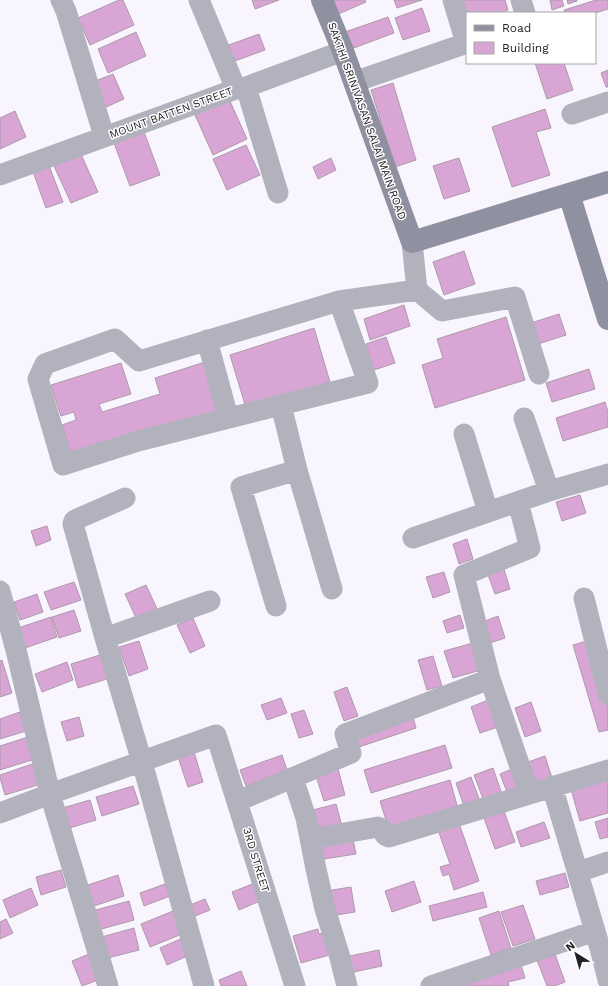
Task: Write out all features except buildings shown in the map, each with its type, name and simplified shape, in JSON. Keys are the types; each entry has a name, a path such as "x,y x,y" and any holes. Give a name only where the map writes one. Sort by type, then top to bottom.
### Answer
{"street":[{"path":"62,0 104,136"},
{"path":"199,0 241,88 278,193"},
{"name":"SAKTHI SRINIVASAN SALAI MAIN ROAD","path":"322,0 343,50 412,242"},
{"path":"453,0 466,40"},
{"path":"521,0 525,12"},
{"path":"354,82 466,43"},
{"name":"MOUNT BATTEN STREET","path":"0,175 343,50"},
{"path":"572,114 608,102"},
{"path":"539,374 515,297 442,311 417,290 412,242 608,182"},
{"path":"569,194 608,319"},
{"path":"339,301 368,383 138,440 63,465 38,379 45,364 116,339 139,361 339,301 417,290"},
{"path":"207,340 228,417"},
{"path":"281,405 297,470 332,589"},
{"path":"524,418 549,491"},
{"path":"464,434 488,512"},
{"path":"276,606 242,487 297,470"},
{"path":"413,538 549,491 608,474"},
{"path":"125,498 77,519 73,524 142,762 204,986"},
{"path":"518,502 530,548 464,575 490,679 529,793"},
{"path":"0,591 17,654 50,794 108,986"},
{"path":"584,598 608,694"},
{"path":"105,638 210,601"},
{"path":"238,801 351,753 344,734 490,679"},
{"name":"3RD STREET","path":"142,762 216,735 295,986"},
{"path":"0,813 142,762"},
{"path":"311,839 378,827 383,830 385,835 389,837 608,770"},
{"path":"293,778 306,818 325,909 347,986"},
{"path":"552,786 601,942 608,980"},
{"path":"578,872 608,862"},
{"path":"431,986 601,942"}]}
